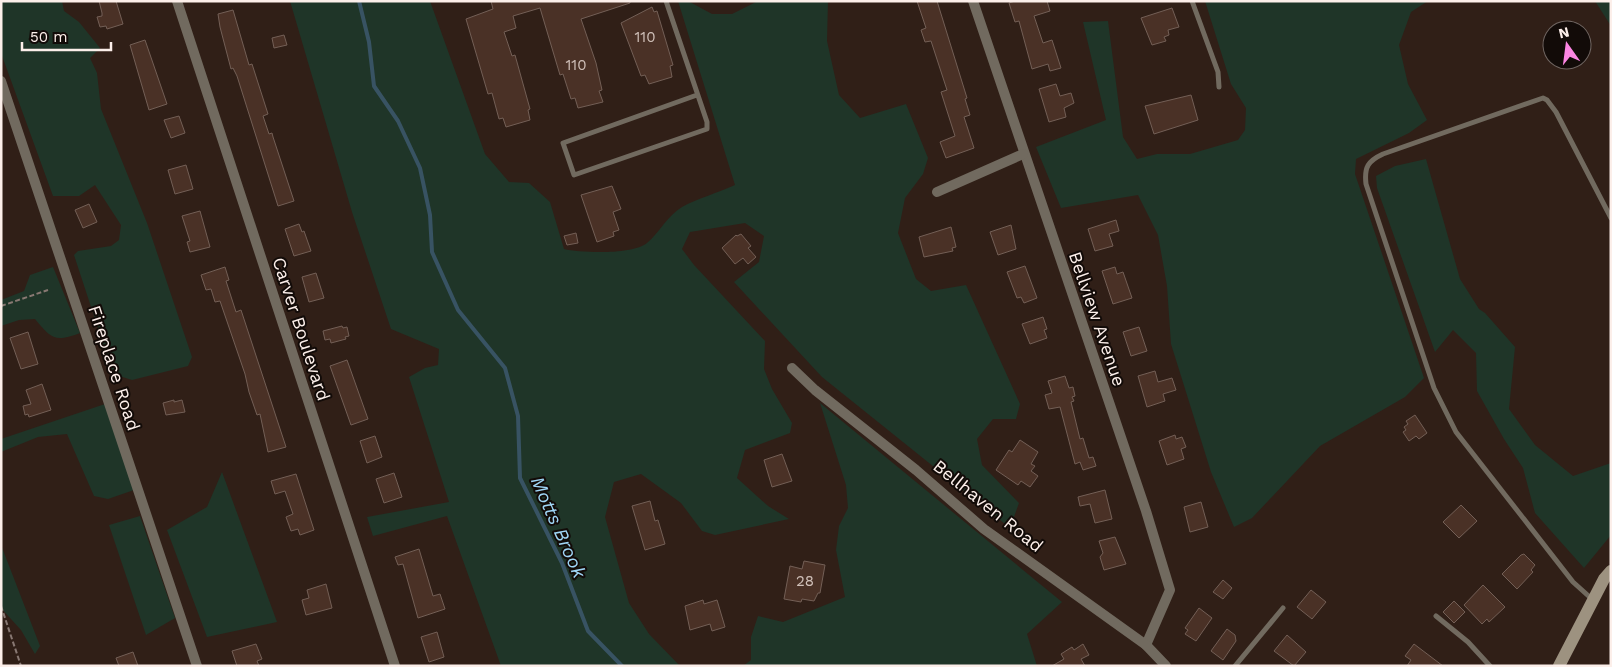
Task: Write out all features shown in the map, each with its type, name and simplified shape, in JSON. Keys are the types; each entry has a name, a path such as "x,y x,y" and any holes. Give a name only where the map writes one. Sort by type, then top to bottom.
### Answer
{"main road":[{"path":"1559,666 1593,600 1611,571"}],"street":[{"name":"Carver Boulevard","path":"177,1 395,666"},
{"name":"Bellview Avenue","path":"973,1 1023,154 1146,511 1170,590 1146,645"},
{"name":"Fireplace Road","path":"1,80 197,666"},
{"path":"936,192 1023,154"},
{"name":"Bellhaven Road","path":"792,368 815,390 916,470 984,529 1146,645 1166,666"}],"lane":[{"path":"666,1 698,95 707,129 574,175 563,143 698,95"},
{"path":"1192,1 1218,72 1219,87"},
{"path":"1593,600 1573,582 1456,432 1434,388 1372,202 1364,171 1371,159 1383,154 1543,98 1547,100 1556,112 1611,218"},
{"path":"1235,666 1283,608"},
{"path":"1436,616 1468,642 1490,666"}],"path":[{"path":"1,306 48,290"},
{"path":"1,606 21,666"}],"green space":[{"path":"1,1 62,1 64,11 79,22 100,48 90,58 97,73 101,109 147,223 192,357 188,366 132,380 113,374 74,255 78,251 111,246 119,240 121,225 95,185 79,196 53,196 1,53"},
{"path":"290,1 430,1 485,154 509,182 529,183 550,202 564,249 607,252 631,250 640,247 652,239 672,215 682,207 735,185 678,1 688,1 712,14 732,14 758,1 828,1 827,41 839,95 860,118 906,104 928,158 923,174 905,198 898,233 916,279 931,291 966,285 1020,404 1016,419 993,419 977,439 982,465 1019,503 1010,528 822,377 734,282 759,262 764,236 745,223 690,232 682,249 694,265 765,341 764,369 772,389 792,423 790,433 745,450 737,478 768,506 789,519 715,535 702,531 681,503 641,474 614,482 605,517 629,603 649,634 680,666 501,666 447,516 373,536 367,517 449,502 409,377 425,368 438,365 439,349 391,329 352,212"},
{"path":"1205,1 1428,1 1411,12 1399,45 1408,84 1427,120 1409,133 1356,159 1355,174 1424,378 1405,397 1320,446 1252,518 1234,527 1211,472 1171,344 1167,286 1158,235 1138,195 1061,208 1036,147 1106,120 1083,22 1108,21 1123,137 1137,159 1157,154 1190,154 1238,140 1245,130 1246,108 1231,84"},
{"path":"1595,1 1611,1 1611,26"},
{"path":"1426,159 1460,279 1479,309 1485,313 1515,347 1509,409 1535,445 1573,476 1611,463 1611,535 1584,568 1535,513 1523,468 1477,391 1476,353 1453,330 1435,352 1377,188 1376,176 1395,166"},
{"path":"53,267 80,333 64,338 54,337 45,331 35,319 19,320 1,326 1,300 24,291 30,275"},
{"path":"820,403 1062,602 1027,634 1037,666 743,666 751,660 751,637 758,616 783,622 845,597 836,550 839,526 848,508 846,485"},
{"path":"105,404 134,490 108,499 94,496 67,434 38,437 1,452 1,439"},
{"path":"222,472 277,622 207,637 167,530 207,507"},
{"path":"140,516 175,618 146,635 109,525"},
{"path":"1,545 40,646 35,654 21,630 1,608"}],"building":[{"path":"99,1 116,1 123,24 107,29 106,26 100,27 97,17 102,16"},
{"path":"491,1 630,1 630,3 581,19 596,63 602,90 599,91 603,102 578,108 575,98 571,99 563,74 560,75 540,8 513,16 516,28 504,32 512,56 515,55 530,109 528,110 530,120 506,127 503,118 499,119 492,93 488,94 466,19 493,9"},
{"path":"917,1 937,1 967,98 965,99 970,115 964,117 974,148 946,158 940,142 955,136 941,92 947,90 931,41 925,42 921,30 926,28"},
{"path":"1015,1 1047,1 1050,11 1034,16 1043,43 1052,40 1061,68 1050,71 1048,64 1032,69 1019,21 1015,22 1009,3"},
{"path":"652,7 654,12 657,11 673,65 670,66 672,77 649,84 645,75 641,76 621,23"},
{"path":"1172,8 1179,27 1168,30 1169,35 1164,37 1166,41 1152,45 1141,18"},
{"path":"233,10 249,65 252,64 268,114 263,116 269,134 272,133 294,201 278,206 237,76 233,68 231,69 220,27 218,14"},
{"path":"284,35 287,45 274,48 272,38"},
{"path":"145,40 167,104 149,110 130,45"},
{"path":"1056,84 1060,96 1071,93 1074,103 1064,108 1066,117 1049,122 1039,89"},
{"path":"1191,95 1198,120 1154,134 1145,106"},
{"path":"179,116 185,133 171,138 164,120"},
{"path":"186,165 193,189 175,194 168,170"},
{"path":"612,186 621,209 613,212 619,230 613,232 614,236 597,242 581,195"},
{"path":"89,204 97,222 83,228 75,210"},
{"path":"200,211 210,247 190,252 187,242 190,241 182,216"},
{"path":"1116,220 1119,231 1109,234 1113,246 1095,251 1088,229"},
{"path":"299,224 302,232 304,231 311,251 294,256 285,229"},
{"path":"1011,225 1016,249 998,255 990,232"},
{"path":"951,227 956,247 952,248 953,251 924,257 919,237"},
{"path":"576,233 578,243 567,245 564,236"},
{"path":"741,234 751,246 748,248 756,257 748,264 743,258 735,264 722,248 736,235"},
{"path":"1025,266 1037,298 1024,303 1021,297 1017,298 1007,272"},
{"path":"225,267 229,280 226,281 236,312 241,310 286,447 268,452 260,414 257,415 220,301 215,302 211,289 206,290 201,275"},
{"path":"1115,267 1117,274 1123,272 1132,298 1113,304 1102,271"},
{"path":"316,273 324,298 309,302 302,277"},
{"path":"1043,317 1047,329 1044,330 1047,338 1030,344 1022,324"},
{"path":"342,326 343,328 347,327 349,336 345,337 346,339 331,343 330,339 325,340 323,331"},
{"path":"1139,327 1147,351 1131,356 1123,332"},
{"path":"28,332 38,364 21,369 10,338"},
{"path":"347,360 368,419 351,425 330,366"},
{"path":"1155,371 1158,382 1172,378 1176,390 1163,394 1165,401 1147,407 1138,376"},
{"path":"1065,376 1069,388 1073,387 1075,396 1072,397 1074,401 1071,402 1080,439 1083,438 1089,458 1093,457 1096,466 1083,470 1080,462 1075,464 1060,407 1049,409 1045,395 1052,393 1048,381"},
{"path":"42,384 51,410 29,417 28,414 25,415 23,406 31,404 26,390"},
{"path":"174,400 174,402 182,400 185,412 166,415 163,403"},
{"path":"1415,415 1427,433 1419,439 1416,436 1409,441 1403,432 1406,430 1404,427 1408,424 1406,421"},
{"path":"1175,435 1176,439 1182,437 1186,447 1181,449 1184,459 1167,465 1159,441"},
{"path":"375,436 382,457 367,463 360,441"},
{"path":"1020,440 1038,452 1031,464 1035,466 1031,471 1038,476 1030,487 1021,481 1018,485 996,470 1009,450 1012,452"},
{"path":"782,454 792,481 772,487 764,460"},
{"path":"394,473 402,497 384,503 376,479"},
{"path":"296,474 314,530 300,535 298,529 291,531 286,517 293,514 285,491 275,494 271,481"},
{"path":"1105,490 1112,519 1095,523 1090,504 1080,506 1078,497"},
{"path":"650,501 655,521 658,520 665,544 645,550 632,506"},
{"path":"1201,502 1208,527 1190,532 1184,507"},
{"path":"1461,505 1477,521 1459,538 1443,522"},
{"path":"1115,537 1126,564 1104,570 1100,557 1103,553 1099,541"},
{"path":"419,549 433,596 440,594 445,609 418,618 403,564 398,565 395,557"},
{"path":"1524,554 1535,565 1531,570 1533,572 1517,589 1502,574"},
{"path":"804,561 825,565 820,593 818,593 814,601 802,599 801,602 784,599 790,566 802,569"},
{"path":"1223,580 1232,588 1223,599 1213,592"},
{"path":"326,584 332,608 306,615 302,600 309,598 307,590"},
{"path":"1483,585 1505,607 1489,622 1487,619 1482,624 1464,605"},
{"path":"1311,590 1326,602 1312,619 1297,607"},
{"path":"703,600 704,604 717,600 725,627 712,631 710,624 690,630 685,606"},
{"path":"1454,601 1465,612 1454,623 1443,612"},
{"path":"1199,608 1212,618 1196,641 1185,634 1188,630 1185,628"},
{"path":"1227,629 1235,635 1236,641 1223,660 1211,651"},
{"path":"437,632 444,657 429,662 421,637"},
{"path":"1287,635 1306,652 1294,666 1274,651"},
{"path":"256,644 262,659 257,661 259,666 237,666 232,651"},
{"path":"1083,644 1089,655 1081,659 1085,666 1052,666 1064,659 1061,654 1072,647 1074,650"},
{"path":"1414,644 1443,666 1407,666 1411,660 1405,656"},
{"path":"133,652 138,666 119,666 116,658"}],"waterway":[{"name":"Motts Brook","path":"359,1 369,42 374,86 398,121 420,168 430,215 432,252 458,310 505,368 518,416 520,478 562,563 588,631 622,666"}]}
